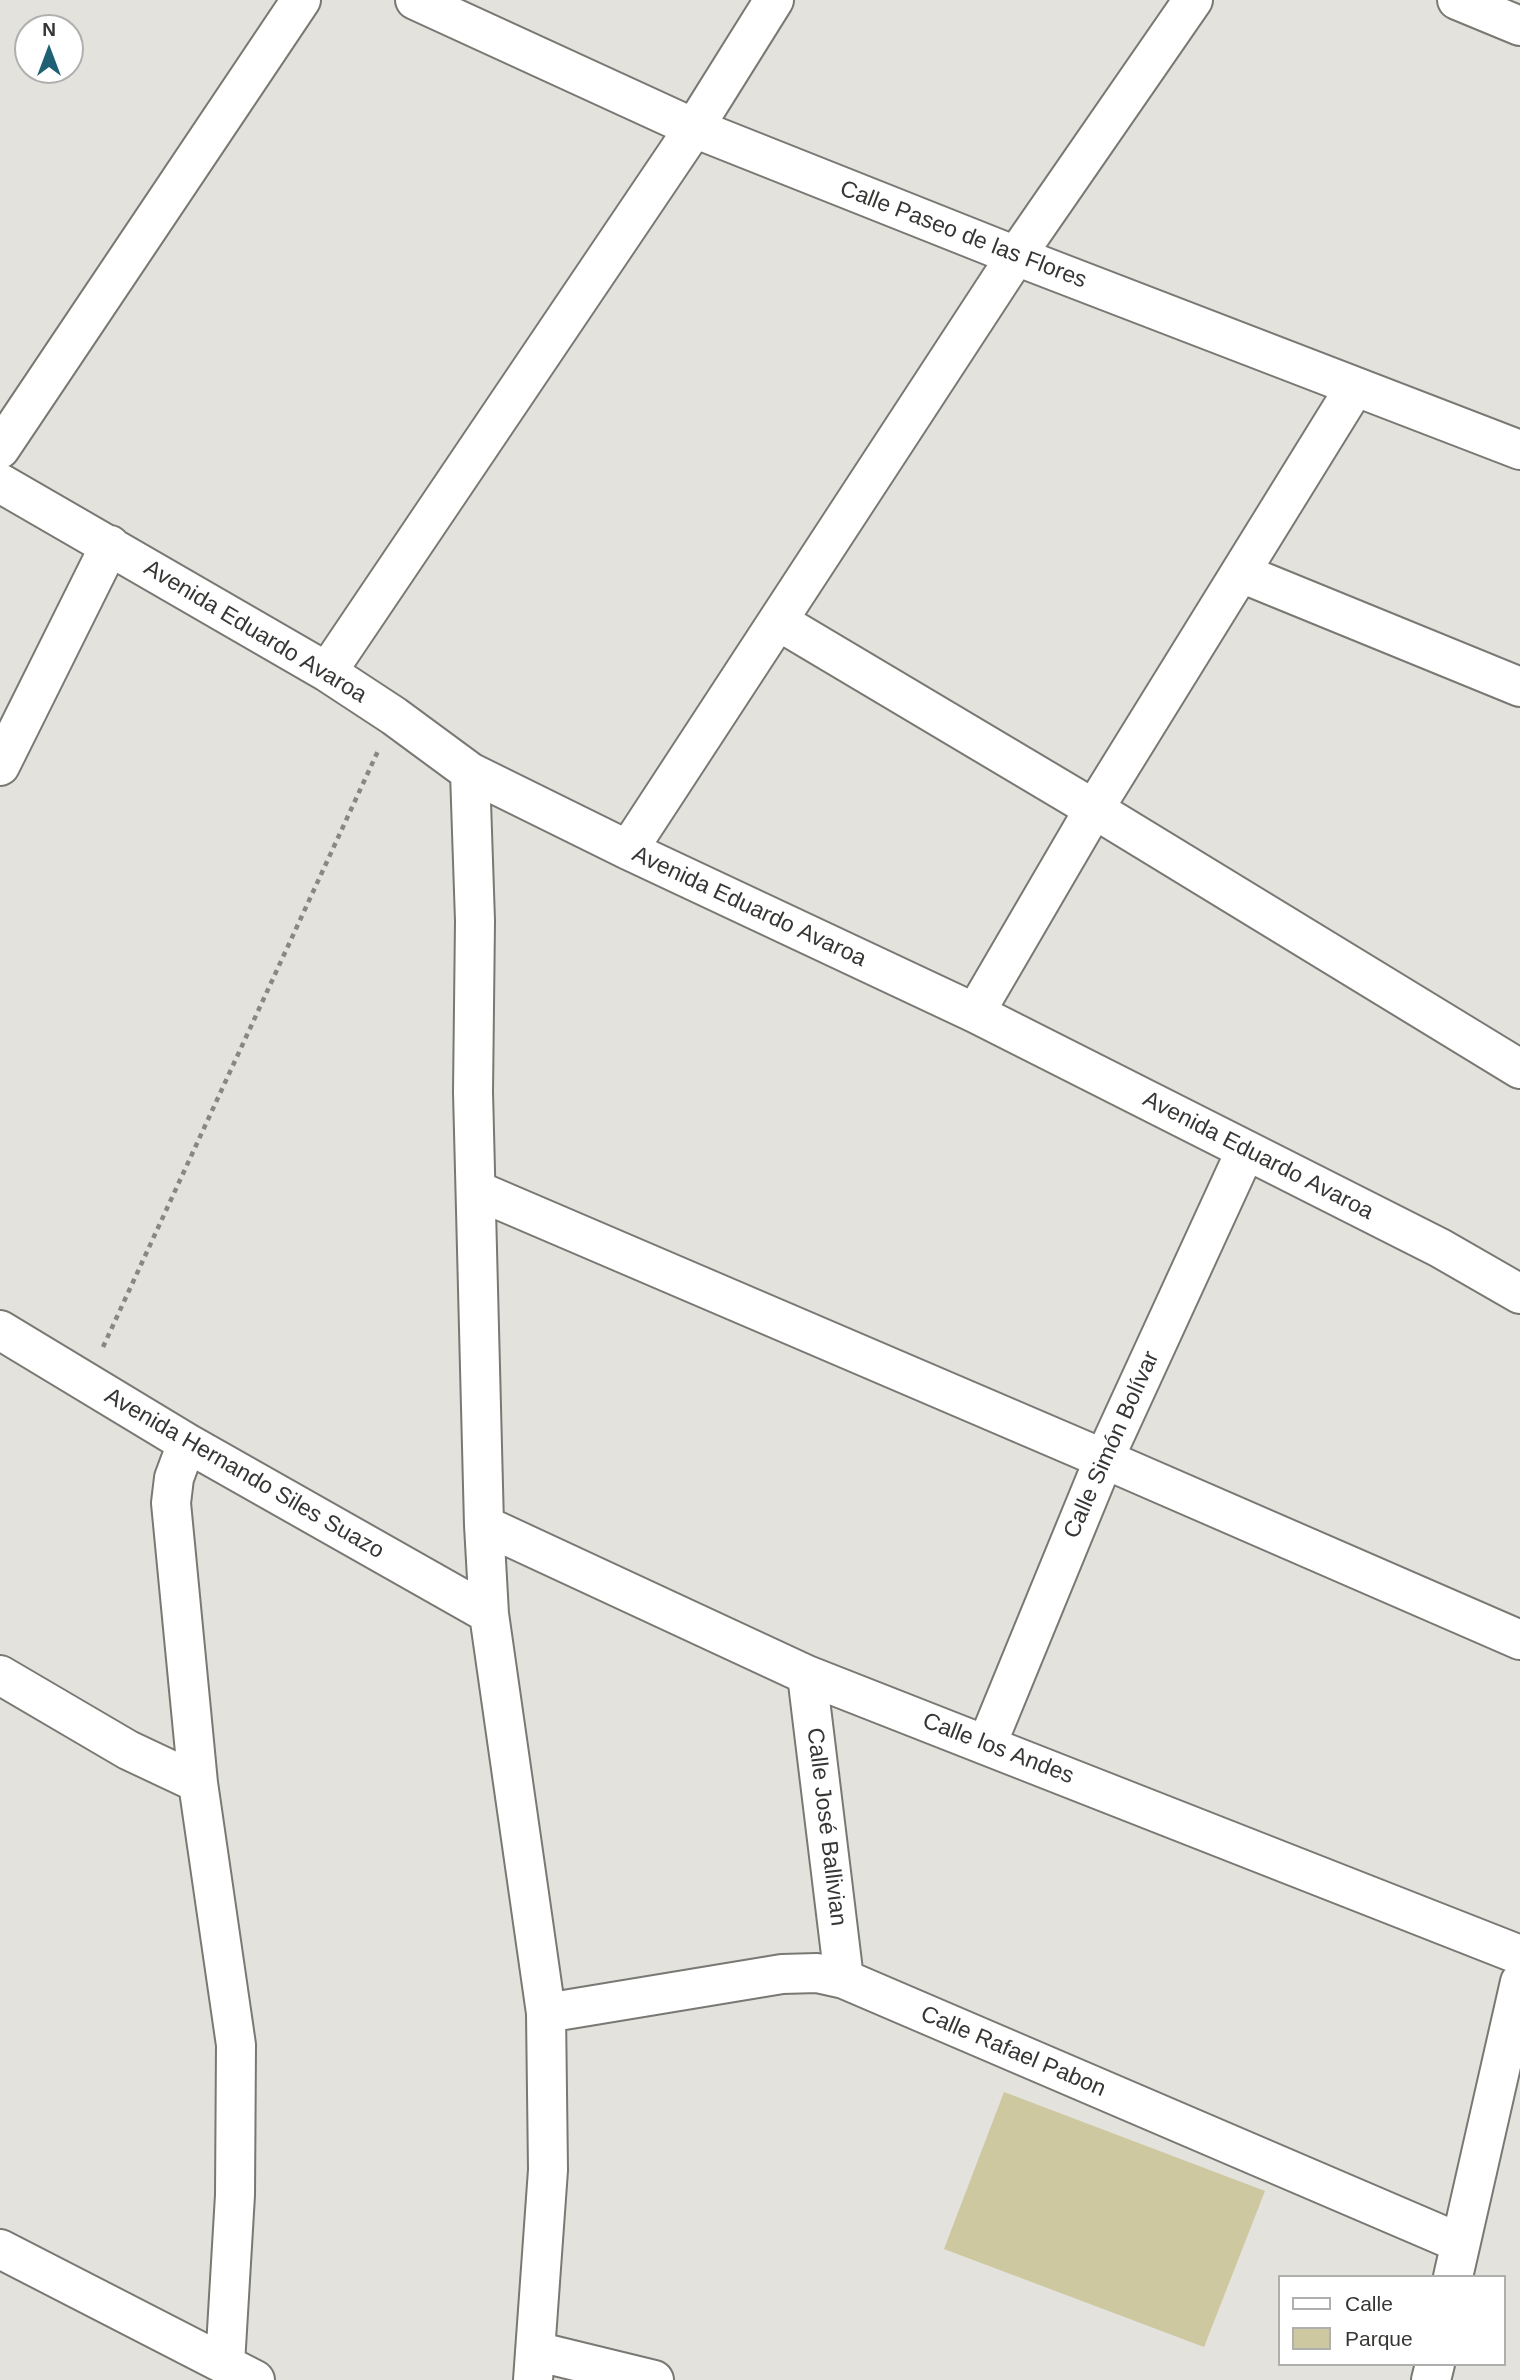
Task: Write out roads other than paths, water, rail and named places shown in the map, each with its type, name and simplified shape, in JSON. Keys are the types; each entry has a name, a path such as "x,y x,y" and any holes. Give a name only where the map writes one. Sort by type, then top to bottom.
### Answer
{"street":[{"path":"0,449 300,0"},
{"name":"Calle Paseo de las Flores","path":"415,0 694,128 1016,256 1520,450"},
{"path":"327,672 694,128 774,0"},
{"path":"628,850 1016,256 1193,0"},
{"path":"1457,0 1520,26"},
{"path":"975,1013 1094,809 1355,387"},
{"name":"Avenida Eduardo Avaroa","path":"0,483 327,672 394,716 470,772 628,850 975,1013 1440,1248 1520,1294"},
{"path":"0,766 110,545"},
{"path":"1241,573 1520,687"},
{"path":"778,621 1517,1061"},
{"path":"470,772 475,921 473,1092 484,1525 489,1614 546,2013 548,2170 534,2365 654,2380"},
{"name":"Calle Simón Bolívar","path":"987,1744 1104,1459 1246,1150"},
{"path":"476,1190 1520,1640"},
{"name":"Avenida Hernando Siles Suazo","path":"0,1330 187,1443 489,1614"},
{"path":"0,2249 240,2372 235,2195 236,2045 198,1783 171,1503 174,1478 187,1443"},
{"name":"Calle los Andes","path":"484,1525 807,1675 1520,1955"},
{"path":"0,1675 128,1749 198,1783"},
{"name":"Calle José Ballivian","path":"807,1675 845,1979"},
{"name":"Calle Rafael Pabon","path":"546,2013 782,1974 817,1973 845,1979 1457,2260"},
{"path":"1457,2260 1506,2109 1520,1982"}]}
